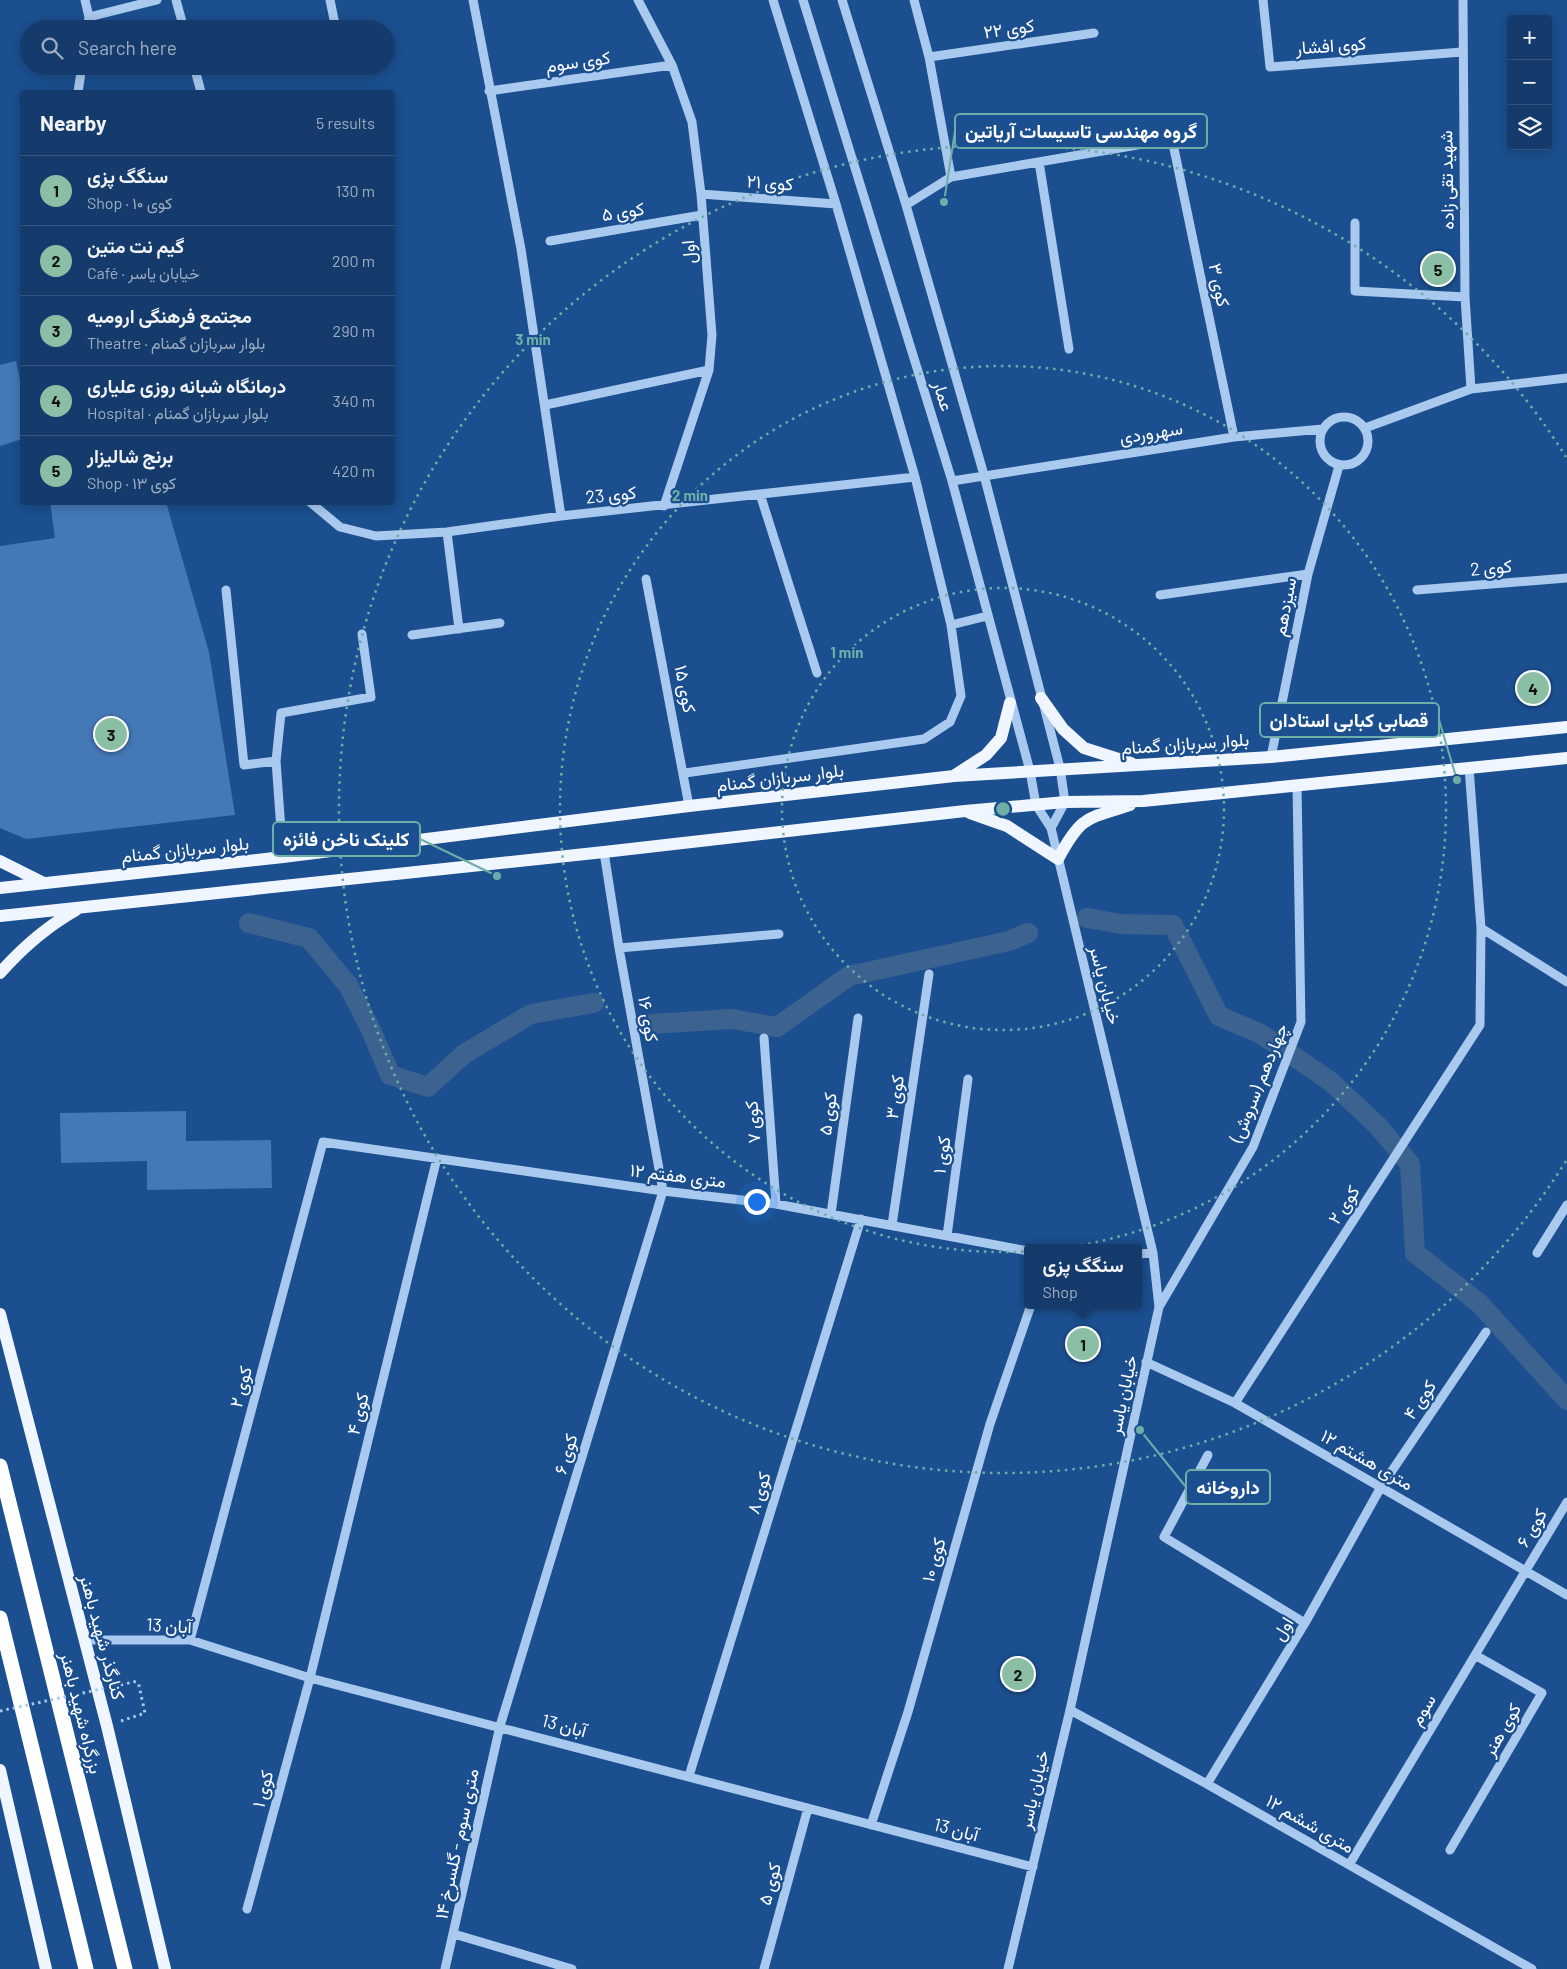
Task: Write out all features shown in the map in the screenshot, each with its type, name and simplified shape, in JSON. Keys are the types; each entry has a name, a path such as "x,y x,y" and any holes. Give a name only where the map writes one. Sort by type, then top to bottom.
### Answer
{"highway":[{"name":"بزرگراه شهید باهنر","path":"0,1466 125,1965"},
{"path":"0,1618 86,1969"}],"main road":[{"path":"1041,698 1063,729 1084,748 1141,766"},
{"path":"954,776 986,755 1001,738 1010,703"},
{"name":"بلوار سربازان گمنام","path":"0,888 283,857 689,806 954,776 1030,772 1060,768 1141,766 1271,757 1567,727"},
{"path":"0,916 604,852 965,811 1065,802 1143,801 1567,758"},
{"path":"965,811 1000,822 1058,859 1072,832 1087,819 1143,801"},
{"path":"0,861 44,883"},
{"path":"0,973 19,951 48,926 81,908"},
{"name":"کنارگذر شهید باهنر","path":"0,1314 107,1726 165,1969"},
{"path":"0,1770 3,1796 46,1969"}],"street":[{"path":"85,0 88,20"},
{"path":"89,17 157,0"},
{"path":"176,0 182,20"},
{"path":"330,0 334,20"},
{"path":"473,0 521,249 561,516"},
{"name":"اول","path":"638,0 672,65 692,122 701,194 712,335 709,370 664,506"},
{"path":"685,773 924,739 950,722 961,696 951,625 916,478 836,204 773,0"},
{"name":"عمار","path":"803,0 952,481 1030,772 1036,805"},
{"name":"عمار","path":"842,0 906,205 984,475 1060,768 1065,802"},
{"path":"914,0 929,57 951,177"},
{"name":"کوی افشار","path":"1263,0 1270,67 1462,52"},
{"name":"شهید تقی زاده","path":"1463,0 1465,297 1471,389"},
{"name":"کوی ۲۲","path":"929,57 1094,33"},
{"name":"کوی سوم","path":"489,90 672,65"},
{"path":"78,90 81,75"},
{"path":"196,75 200,90"},
{"name":"کوی ۳","path":"1039,162 1172,139 1234,437"},
{"path":"906,205 951,177 1039,162 1069,349"},
{"name":"کوی ۲۱","path":"701,194 836,204"},
{"name":"کوی ۵","path":"550,241 702,216"},
{"path":"1355,223 1355,291 1465,297"},
{"path":"545,405 709,370"},
{"path":"1365,428 1471,389 1567,378"},
{"path":"1344,417 1352,418 1365,428 1369,444 1362,458 1355,464 1339,466 1332,463 1322,451 1320,444 1323,429 1328,423 1344,417"},
{"name":"سهروردی","path":"952,481 1234,437 1323,429"},
{"name":"سیزدهم","path":"1271,757 1308,574 1339,466"},
{"name":"کوی 23","path":"314,505 340,527 376,536 447,532 561,516 916,478"},
{"path":"760,494 817,673"},
{"path":"447,532 459,629"},
{"path":"1160,594 1308,574"},
{"name":"کوی 2","path":"1417,590 1567,578"},
{"name":"کوی ۱۵","path":"646,579 685,773 689,806"},
{"path":"226,590 244,765 276,761"},
{"path":"951,625 987,616"},
{"path":"412,636 500,623"},
{"path":"283,857 276,761 281,713 371,697 362,634"},
{"path":"1469,767 1481,928 1567,982"},
{"name":"چهاردهم (سروش)","path":"1159,1307 1253,1147 1301,1022 1297,786"},
{"path":"1051,828 1065,802"},
{"name":"خیابان یاسر","path":"1008,1969 1070,1710 1159,1307 1153,1253 1051,828 1036,805"},
{"name":"کوی ۱۶","path":"604,852 619,948 663,1191"},
{"name":"کوی ۲","path":"1235,1403 1480,1025 1481,928"},
{"path":"619,948 778,934"},
{"name":"کوی ۳","path":"892,1225 929,974"},
{"name":"کوی ۵","path":"831,1214 858,1018"},
{"name":"کوی ۷","path":"764,1038 776,1204"},
{"name":"کوی ۱","path":"947,1236 968,1079"},
{"name":"کوی ۲","path":"190,1640 324,1142"},
{"name":"۱۲ متری هفتم","path":"324,1142 663,1191 776,1204 1024,1250"},
{"name":"کوی ۴","path":"310,1678 437,1158"},
{"name":"کوی ۶","path":"500,1726 663,1191"},
{"path":"1537,1253 1567,1205"},
{"name":"کوی ۸","path":"689,1776 861,1219"},
{"path":"1142,1254 1153,1253"},
{"name":"کوی ۱۰","path":"871,1825 908,1712 990,1424 1030,1309"},
{"name":"کوی ۴","path":"1382,1487 1486,1332"},
{"name":"۱۲ متری هشتم","path":"1146,1362 1235,1403 1567,1595"},
{"path":"1208,1455 1164,1537 1305,1623"},
{"name":"اول","path":"1207,1784 1305,1623 1382,1487"},
{"name":"کوی ۶","path":"1525,1571 1567,1502"},
{"name":"سوم","path":"1349,1865 1525,1571"},
{"name":"13 آبان","path":"85,1640 190,1640 310,1678 500,1726 1032,1867"},
{"name":"کوی هنر","path":"1450,1850 1542,1693 1475,1655"},
{"name":"کوی ۱","path":"247,1909 310,1678"},
{"name":"۱۲ متری ششم","path":"1070,1710 1207,1784 1532,1969"},
{"name":"۱۴ متری سوم - گلسرخ","path":"446,1969 500,1726"},
{"name":"کوی ۵","path":"764,1969 808,1808"},
{"path":"454,1934 572,1969"}],"path":[{"path":"0,1711 138,1681 145,1713 107,1726"}],"building":[{"path":"16,361 20,380 20,440 0,446 0,365"},
{"path":"50,505 167,505 209,652 235,815 26,839 0,828 0,546 55,538"},
{"path":"186,1111 186,1141 271,1140 272,1188 147,1190 147,1161 61,1163 60,1113"}],"waterway":[{"path":"1087,918 1121,924 1173,925 1219,1016 1261,1034 1330,1081 1377,1125 1410,1164 1415,1253 1479,1303 1567,1400"},
{"path":"249,923 309,938 348,985 371,1030 390,1075 428,1087 464,1054 531,1014 594,1003"},
{"path":"651,1024 732,1019 777,1027 849,976 1009,941 1028,933"}],"place":[{"name":"گروه مهندسی تاسیسات آریاتین","path":"944,202"},
{"name":"برنج شالیزار","path":"1438,269"},
{"name":"درمانگاه شبانه روزی علیاری","path":"1533,688"},
{"name":"مجتمع فرهنگی ارومیه","path":"111,734"},
{"name":"قصابی کبابی استادان","path":"1457,780"},
{"name":"کلینک ناخن فائزه","path":"497,876"},
{"name":"سنگگ پزی","path":"1083,1344"},
{"name":"داروخانه","path":"1140,1430"},
{"name":"گیم نت متین","path":"1018,1674"}]}
